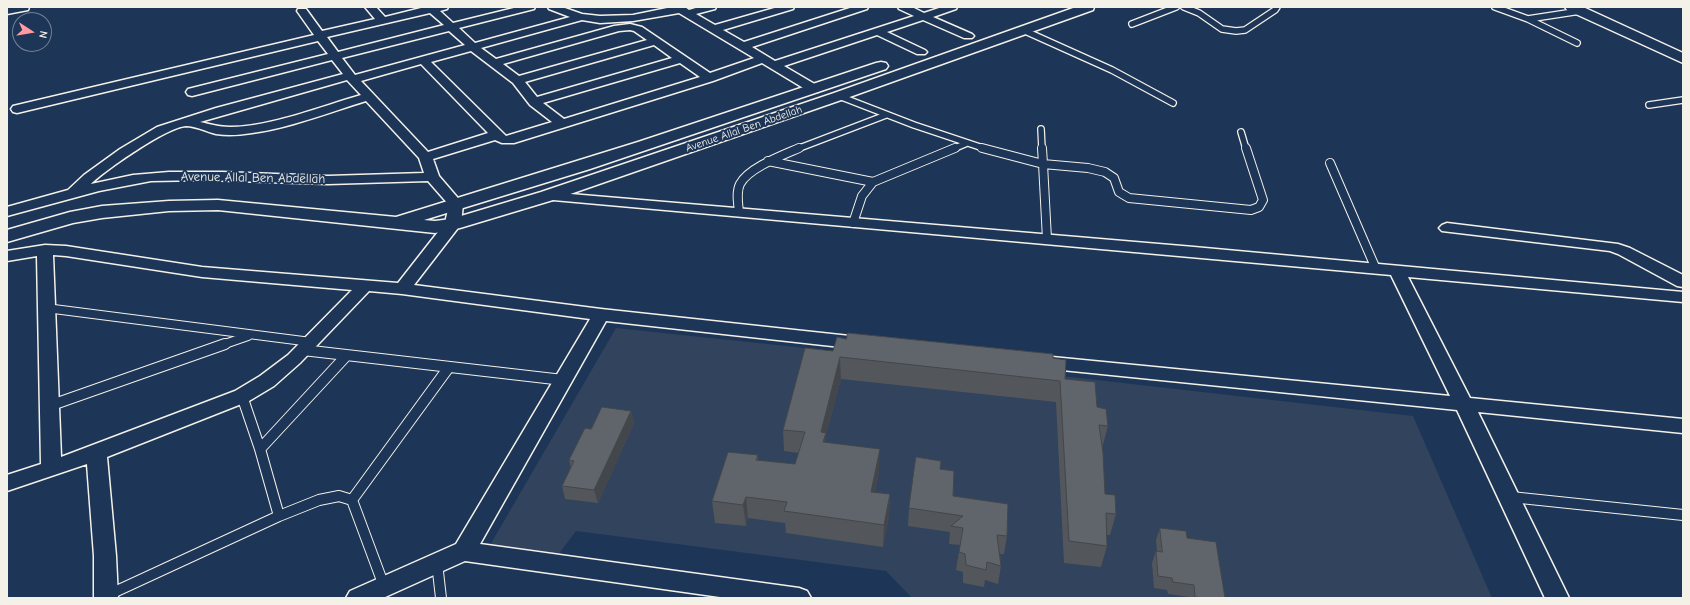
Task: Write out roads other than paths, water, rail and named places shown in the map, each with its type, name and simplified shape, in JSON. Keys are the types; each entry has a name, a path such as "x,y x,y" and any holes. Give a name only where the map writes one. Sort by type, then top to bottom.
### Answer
{"main road":[{"path":"1580,8 1683,51"},
{"path":"1580,8 1683,59"}],"street":[{"path":"7,10 23,7"},
{"path":"370,7 383,21"},
{"path":"192,92 530,7"},
{"path":"553,7 566,13 583,17 606,19 637,18 682,10 711,7"},
{"path":"715,29 788,7"},
{"path":"826,7 842,14"},
{"path":"743,46 863,7"},
{"path":"903,7 968,36"},
{"path":"775,65 952,7"},
{"name":"Avenue Allal Ben Abdellah","path":"394,223 456,204 473,201 663,141 1053,7"},
{"name":"Avenue Allal Ben Abdellah","path":"7,236 77,217 115,211 169,206 218,204 435,227 453,224 547,196 839,96 1088,7"},
{"path":"17,109 435,8 450,27 473,47 517,80 534,102 562,124"},
{"path":"682,10 814,89"},
{"path":"302,11 351,78 425,158 432,177 456,204 453,224 402,289"},
{"path":"71,195 95,174 144,140 162,130 185,122 230,108 423,60 583,17"},
{"path":"495,63 624,27 638,29 709,78"},
{"path":"877,31 921,52"},
{"path":"517,80 655,41"},
{"path":"423,60 502,140 514,139 709,78 764,58"},
{"path":"534,102 681,59"},
{"path":"185,122 216,130 230,131 253,129 369,96"},
{"path":"425,158 497,135"},
{"name":"Avenue Allal Ben Abdellah","path":"7,212 102,186 170,176 217,174 292,179 361,181 432,177"},
{"path":"547,196 1047,239 1683,297"},
{"path":"1447,228 1612,247 1624,251 1683,282"},
{"path":"45,250 51,468"},
{"path":"7,256 45,250 92,254 202,272 366,285 601,315 878,345"},
{"path":"1397,271 1465,406 1557,598"},
{"path":"7,483 96,452 242,396 267,381 307,346 366,285"},
{"path":"464,551 601,315"},
{"path":"1027,361 1465,406 1683,426"},
{"path":"96,452 105,556 106,597"},
{"path":"358,598 464,551 799,598"}],"lane":[{"path":"1132,24 1176,7"},
{"path":"1184,7 1199,13 1222,29 1236,31 1245,30 1275,10 1276,7"},
{"path":"1495,7 1528,19 1577,43"},
{"path":"1528,19 1580,8"},
{"path":"1023,30 1112,70 1173,103"},
{"path":"839,96 886,115 1001,154 1043,164 1088,168 1105,172 1114,178 1119,192 1129,198 1205,206 1256,209 1262,204 1263,200 1241,132"},
{"path":"1649,105 1683,100"},
{"path":"739,212 738,190 741,182 755,169 768,161 886,115"},
{"path":"1041,130 1047,239"},
{"path":"853,223 858,199 873,182 967,143"},
{"path":"768,161 873,182"},
{"path":"1330,163 1376,269"},
{"path":"46,308 250,335 347,355 563,380"},
{"path":"49,406 250,335"},
{"path":"260,449 347,355"},
{"path":"352,500 449,367"},
{"path":"242,396 260,449 279,516"},
{"path":"106,597 279,516 320,500 339,496 352,500"},
{"path":"1508,497 1683,515"},
{"path":"352,500 384,586"},
{"path":"437,563 441,598"}]}
